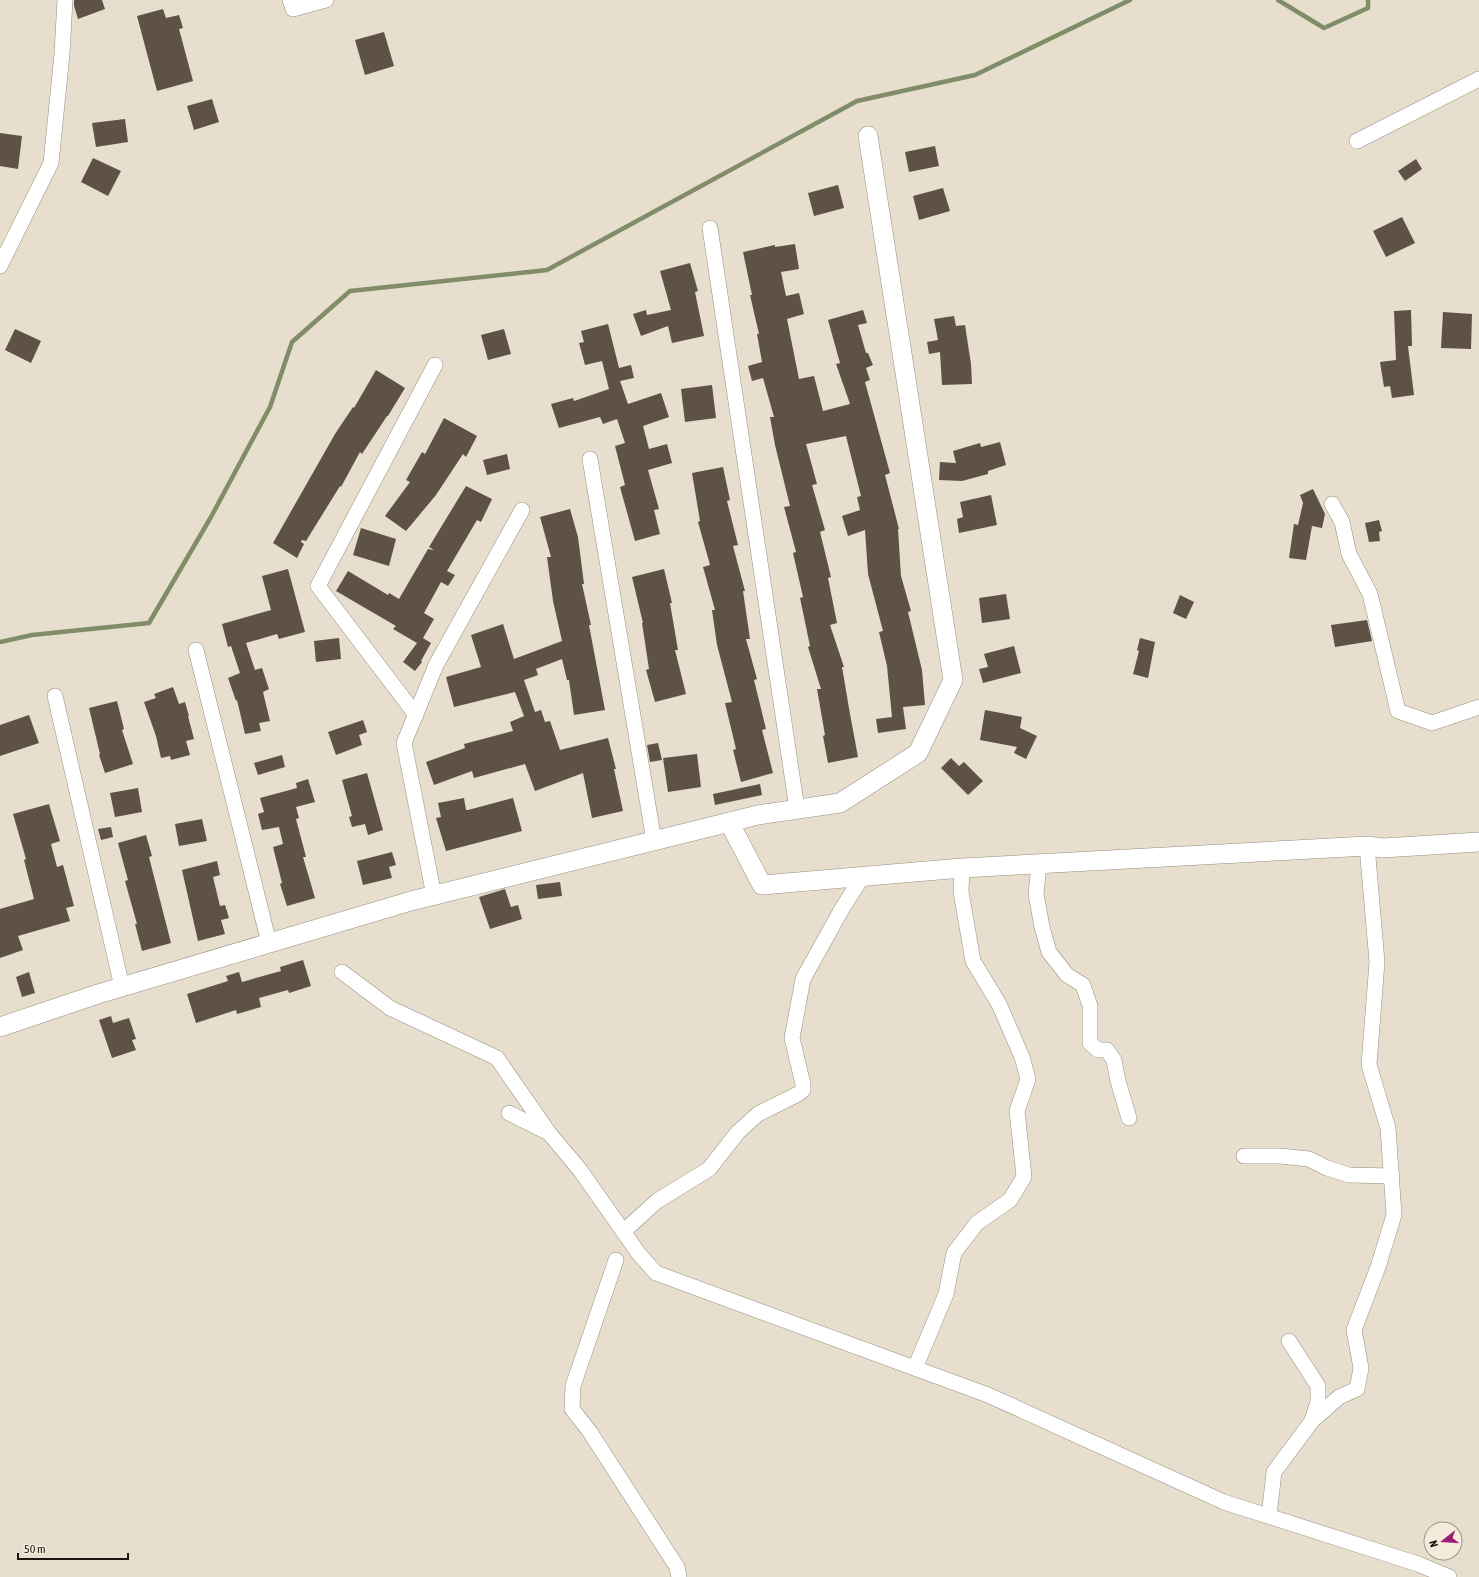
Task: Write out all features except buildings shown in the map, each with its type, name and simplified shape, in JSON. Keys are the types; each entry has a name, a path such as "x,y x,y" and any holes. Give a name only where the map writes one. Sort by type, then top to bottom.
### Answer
{"street":[{"path":"0,266 51,163 62,54 65,0"},
{"path":"290,0 293,9 326,0"},
{"path":"1357,141 1479,79"},
{"path":"0,1027 122,987 434,896 758,815 840,803 918,753 953,680 868,136"},
{"path":"710,228 797,809"},
{"path":"416,715 318,586 435,365"},
{"path":"590,459 654,841"},
{"path":"1332,504 1342,522 1349,554 1370,594 1398,711 1432,723 1479,707"},
{"path":"434,896 404,743 436,665 522,510"},
{"path":"196,650 269,943"},
{"path":"55,696 122,987"},
{"path":"729,822 762,885 962,868 1367,846 1383,848 1479,842"},
{"path":"1269,1516 1274,1472 1312,1421 1339,1397 1357,1389 1361,1368 1354,1330 1378,1267 1394,1215 1388,1128 1369,1065 1377,962 1367,846"},
{"path":"1039,864 1036,894 1042,927 1050,952 1067,975 1083,986 1090,1006 1090,1043 1098,1050 1107,1050 1114,1060 1118,1081 1129,1118"},
{"path":"915,1368 946,1294 954,1253 977,1223 1010,1200 1024,1177 1017,1111 1028,1079 1022,1057 999,1004 973,961 961,892 962,868"},
{"path":"624,1231 657,1201 709,1169 738,1132 758,1114 803,1090 803,1084 792,1038 802,979 843,907 863,876"},
{"path":"342,972 390,1008 497,1058 549,1133 580,1170 639,1254 656,1273 988,1395 1224,1502 1418,1564 1449,1577"},
{"path":"509,1113 549,1133"},
{"path":"1244,1156 1280,1156 1302,1158 1309,1159 1327,1168 1349,1175 1392,1176"},
{"path":"616,1260 573,1386 572,1409 590,1432 677,1567 679,1577"},
{"path":"1289,1341 1318,1386 1318,1402 1312,1421"}],"waterway":[{"path":"0,642 32,635 149,623 211,517 270,407 292,342 350,291 547,270 857,101 975,75 1130,0"},
{"path":"1278,0 1324,28 1368,8 1368,0"}]}
